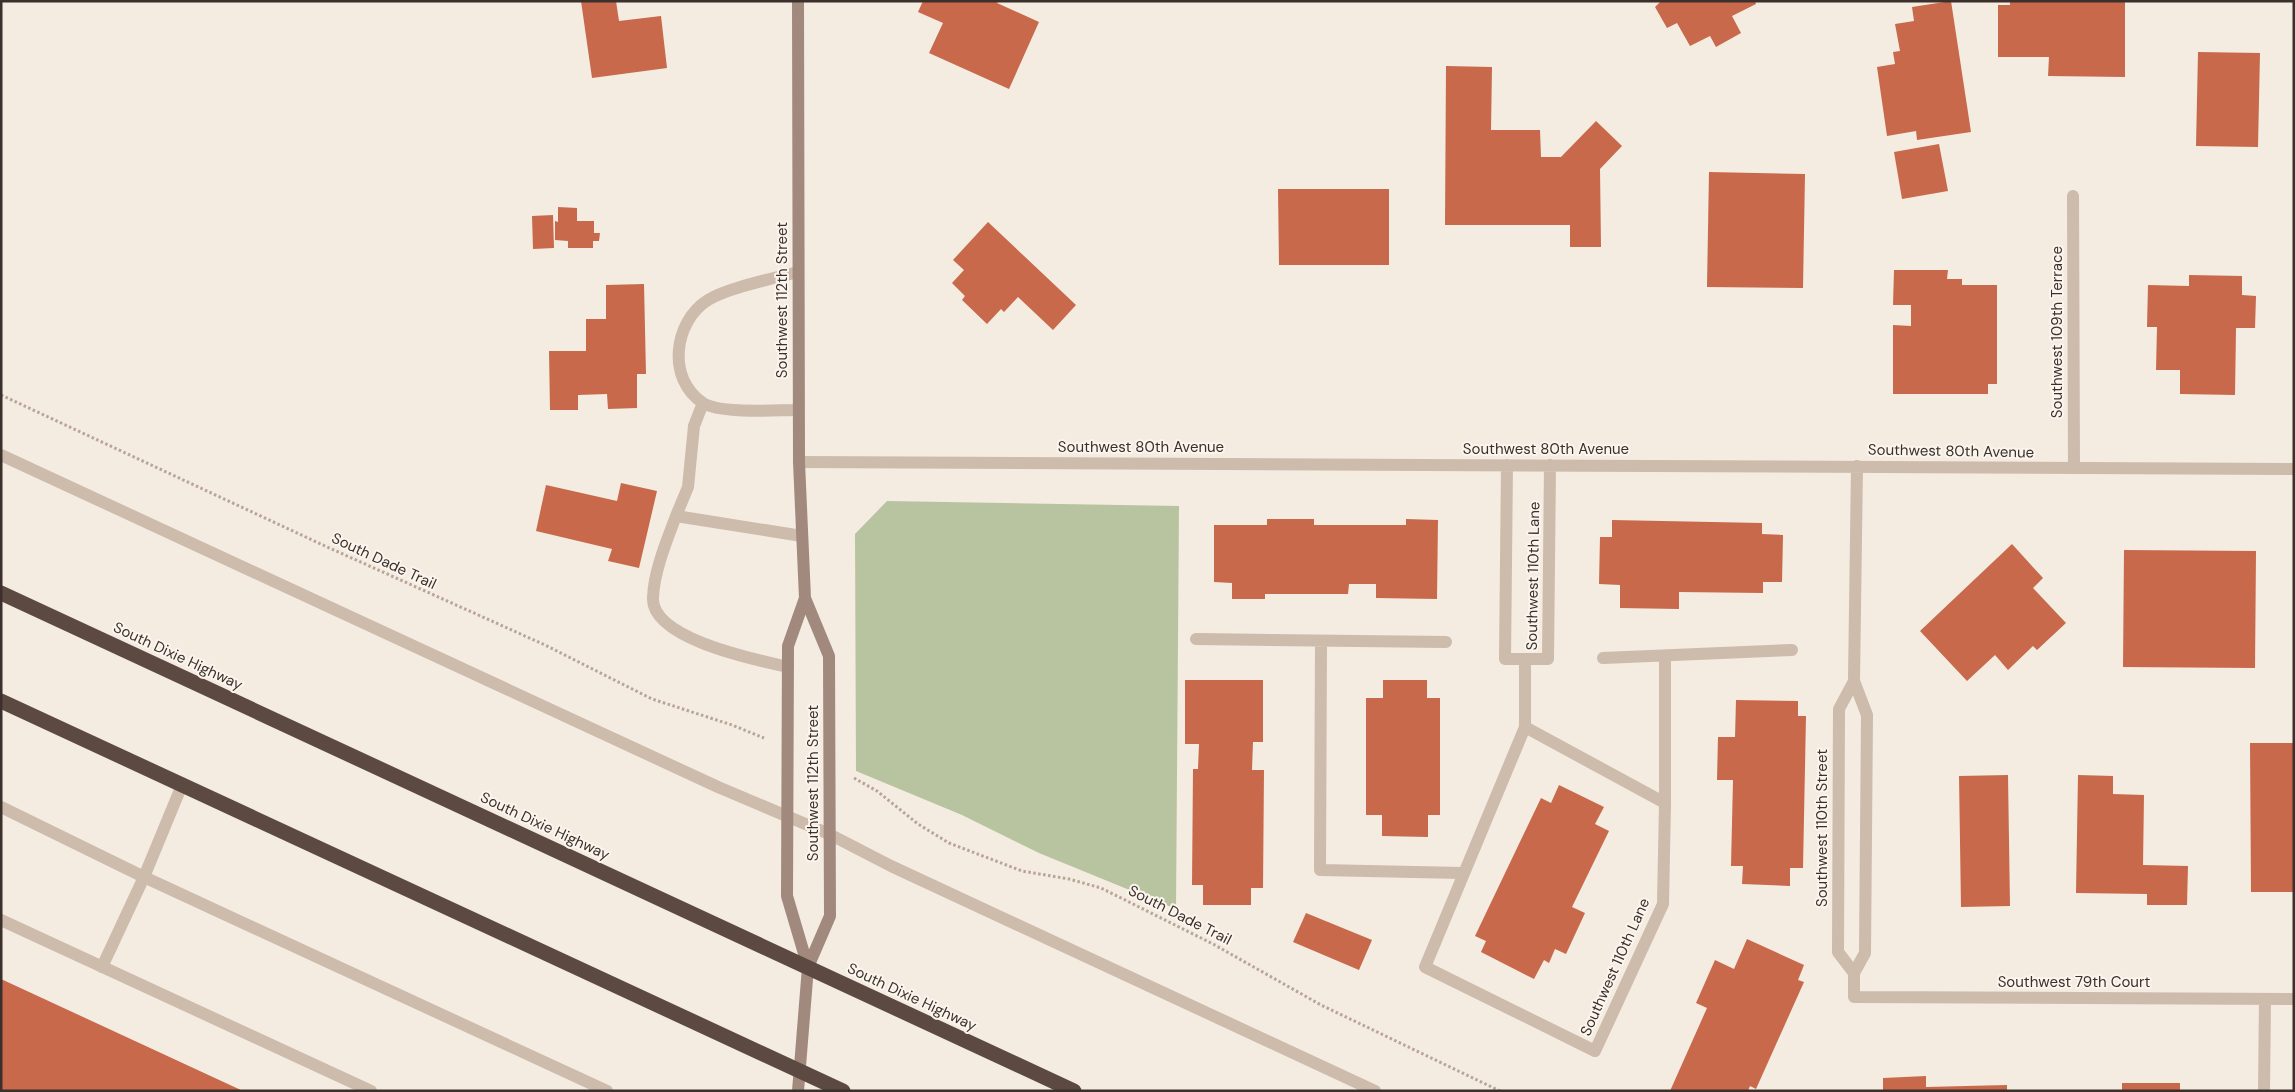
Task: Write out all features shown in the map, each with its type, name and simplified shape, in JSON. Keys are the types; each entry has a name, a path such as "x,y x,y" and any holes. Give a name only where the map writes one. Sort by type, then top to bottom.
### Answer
{"highway":[{"name":"South Dixie Highway","path":"1,593 1074,1091"},
{"path":"1,701 843,1091"}],"main road":[{"name":"Southwest 112th Street","path":"798,1 798,462 805,598 829,656 830,916 808,967 798,1091"},
{"name":"Southwest 112th Street","path":"805,598 788,646 787,896 808,967"}],"street":[{"name":"Southwest 109th Terrace","path":"2073,196 2074,468"},
{"path":"798,272 719,295 702,304 685,323 678,344 679,367 686,384 703,403 734,410 798,410"},
{"path":"703,403 694,426 688,487 664,548 652,598 658,615 683,634 734,655 788,667"},
{"path":"1,455 718,787 829,834 891,866 1375,1091"},
{"name":"Southwest 80th Avenue","path":"798,462 2294,469"},
{"name":"Southwest 110th Lane","path":"1507,465 1505,660 1548,659 1550,465"},
{"name":"Southwest 110th Street","path":"1854,997 1854,973 1865,953 1867,715 1854,681 1858,466"},
{"path":"676,516 802,536"},
{"path":"1196,639 1446,642"},
{"path":"1321,642 1320,870 1462,873"},
{"path":"1603,658 1792,650"},
{"path":"1525,660 1525,727 1665,803 1665,656"},
{"name":"Southwest 110th Street","path":"1854,681 1839,709 1838,952 1854,973"},
{"name":"Southwest 110th Lane","path":"1525,727 1462,873 1425,967 1595,1051 1663,904 1665,803"},
{"path":"102,967 144,877 182,785"},
{"path":"1,807 144,877 607,1091"},
{"path":"1,920 371,1091"},
{"name":"Southwest 79th Court","path":"1854,997 2294,999"},
{"path":"2264,1091 2265,999"}],"path":[{"name":"South Dade Trail","path":"1,395 325,546 545,645 652,700 732,725 760,737"},
{"name":"South Dade Trail","path":"847,775 877,791 923,828 958,847 1022,871 1077,880 1101,888 1213,944 1328,1009 1500,1091"}],"green space":[{"path":"887,501 1179,506 1176,909 1039,853 962,815 856,771 855,534"}],"building":[{"path":"581,1 616,1 619,21 661,16 667,68 592,78"},
{"path":"923,1 998,1 997,3 1039,22 1009,89 929,53 943,23 918,12"},
{"path":"1661,1 1755,1 1756,4 1732,16 1741,33 1716,47 1710,36 1690,46 1677,23 1667,28 1655,7"},
{"path":"1951,1 1971,132 1917,140 1916,131 1887,136 1877,67 1895,64 1893,52 1900,51 1895,24 1914,21 1912,7"},
{"path":"2010,1 2125,1 2125,77 2048,76 2049,57 1998,57 1998,5 2010,5"},
{"path":"2198,52 2260,53 2258,147 2196,146"},
{"path":"1446,66 1492,67 1491,130 1540,130 1541,157 1561,157 1596,121 1622,146 1600,169 1601,247 1570,247 1570,225 1445,225"},
{"path":"1939,144 1948,191 1902,199 1894,152"},
{"path":"1709,172 1805,174 1803,288 1707,287"},
{"path":"1278,189 1389,189 1389,265 1279,265"},
{"path":"558,207 577,208 577,221 594,221 594,233 600,233 599,241 593,241 593,248 568,248 568,241 555,240 555,221 558,222"},
{"path":"553,215 554,248 533,249 532,216"},
{"path":"988,222 1076,305 1053,330 1018,297 1004,312 1001,309 987,324 962,300 965,296 952,283 964,270 953,260"},
{"path":"1894,270 1948,270 1947,279 1962,279 1962,285 1997,285 1997,384 1988,384 1988,394 1893,394 1893,325 1911,326 1911,305 1893,305"},
{"path":"2189,275 2242,276 2242,295 2256,296 2255,328 2236,328 2235,395 2180,394 2180,370 2156,370 2157,327 2147,327 2148,285 2189,286"},
{"path":"644,284 646,374 637,374 637,408 608,409 607,394 578,395 578,410 550,410 549,351 586,351 586,319 606,319 606,285"},
{"path":"621,483 657,491 639,568 608,561 612,549 536,531 546,485 617,501"},
{"path":"1267,519 1314,519 1314,525 1406,525 1406,519 1438,520 1437,599 1376,598 1376,584 1349,584 1348,594 1265,594 1265,599 1232,599 1232,583 1214,582 1214,525 1267,525"},
{"path":"1612,520 1762,523 1762,534 1783,535 1782,582 1763,582 1763,593 1679,592 1679,609 1620,608 1620,585 1599,584 1600,537 1612,537"},
{"path":"2012,544 2043,578 2033,588 2066,623 2037,650 2033,646 2008,670 1995,655 1967,681 1920,631"},
{"path":"2124,550 2256,551 2255,668 2123,667"},
{"path":"1185,680 1263,680 1263,742 1253,742 1252,770 1264,770 1263,888 1251,888 1251,905 1203,905 1203,885 1192,885 1193,769 1198,769 1199,744 1185,744"},
{"path":"1383,680 1427,680 1427,698 1440,698 1440,815 1428,815 1428,837 1382,836 1382,815 1366,815 1366,698 1383,698"},
{"path":"1736,700 1798,701 1798,716 1806,716 1803,868 1790,868 1790,886 1742,884 1743,866 1731,866 1733,780 1717,780 1718,737 1735,737"},
{"path":"2250,743 2294,743 2294,892 2251,892"},
{"path":"2008,775 2010,906 1961,907 1959,776"},
{"path":"2078,775 2113,776 2113,794 2144,795 2143,865 2188,866 2187,905 2147,905 2147,894 2076,893"},
{"path":"1559,785 1604,807 1595,824 1609,831 1572,907 1585,913 1566,954 1555,949 1549,963 1544,960 1534,979 1481,952 1486,941 1475,936 1541,798 1551,803"},
{"path":"1306,913 1372,940 1359,970 1293,942"},
{"path":"1747,939 1804,965 1798,980 1804,982 1756,1089 1750,1086 1748,1091 1670,1091 1707,1008 1696,1003 1715,960 1734,969"},
{"path":"1,979 243,1091 1,1091"},
{"path":"1926,1076 1926,1087 2007,1085 2007,1091 1883,1091 1883,1078"},
{"path":"2122,1083 2180,1083 2180,1091 2122,1091"}]}
